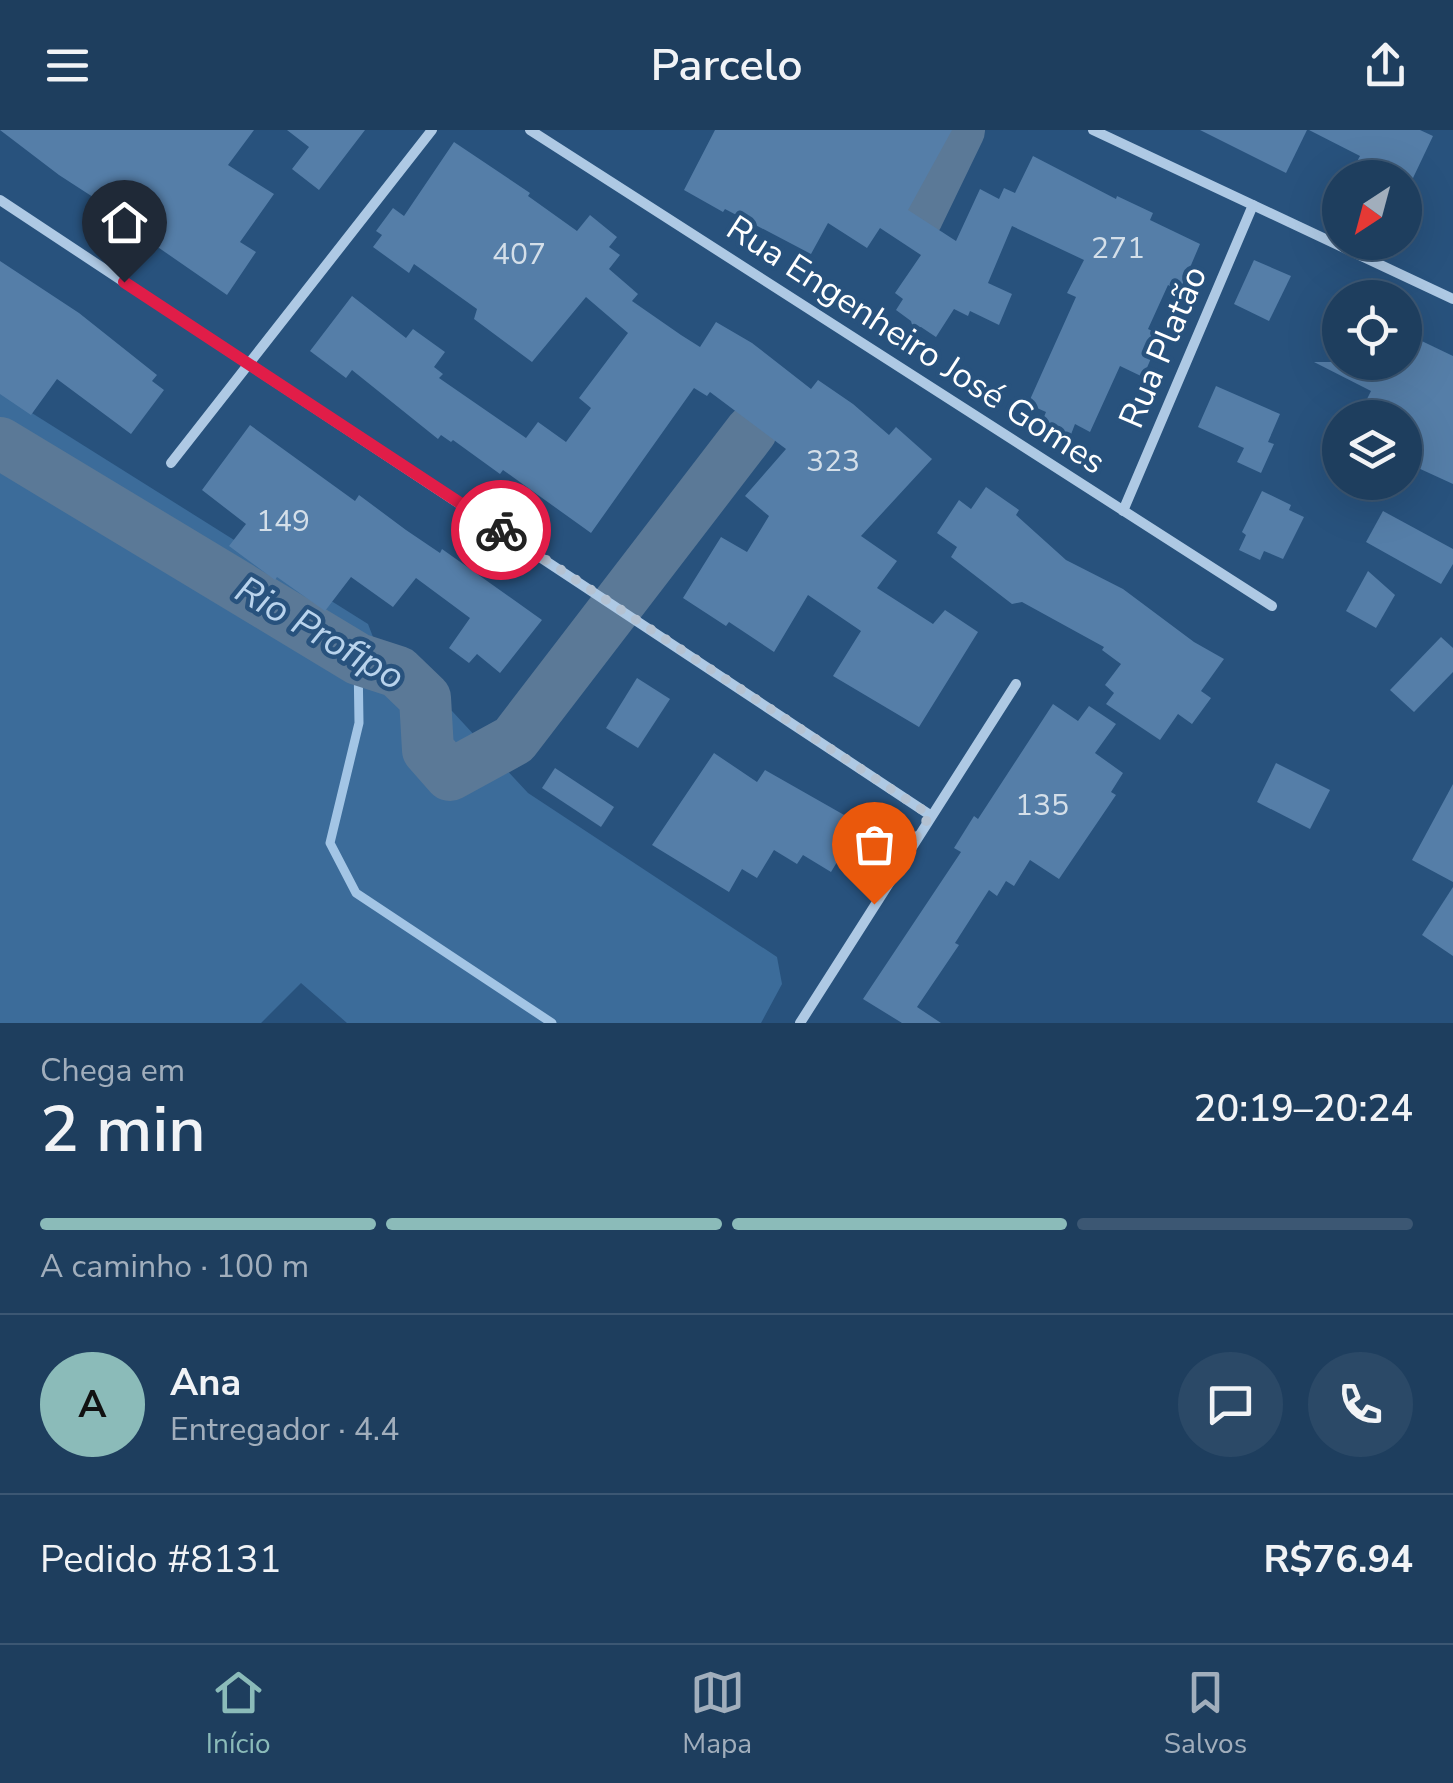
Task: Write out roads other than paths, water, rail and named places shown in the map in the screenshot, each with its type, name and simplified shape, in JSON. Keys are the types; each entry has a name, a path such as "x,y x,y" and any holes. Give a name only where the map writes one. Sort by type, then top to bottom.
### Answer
{"street":[{"path":"171,463 432,130"},
{"name":"Rua Engenheiro José Gomes","path":"530,130 1272,606"},
{"path":"1093,130 1453,299"},
{"path":"0,200 930,815"},
{"name":"Rua Platão","path":"1123,511 1252,205"},
{"path":"800,1023 1016,684"}],"waterway":[{"name":"Rio Profipo","path":"917,217 959,130"},
{"name":"Rio Profipo","path":"0,443 358,659 398,672 425,698 428,750 450,775 514,740 751,431"},
{"path":"358,659 359,723 330,843 356,893 552,1023"}]}
